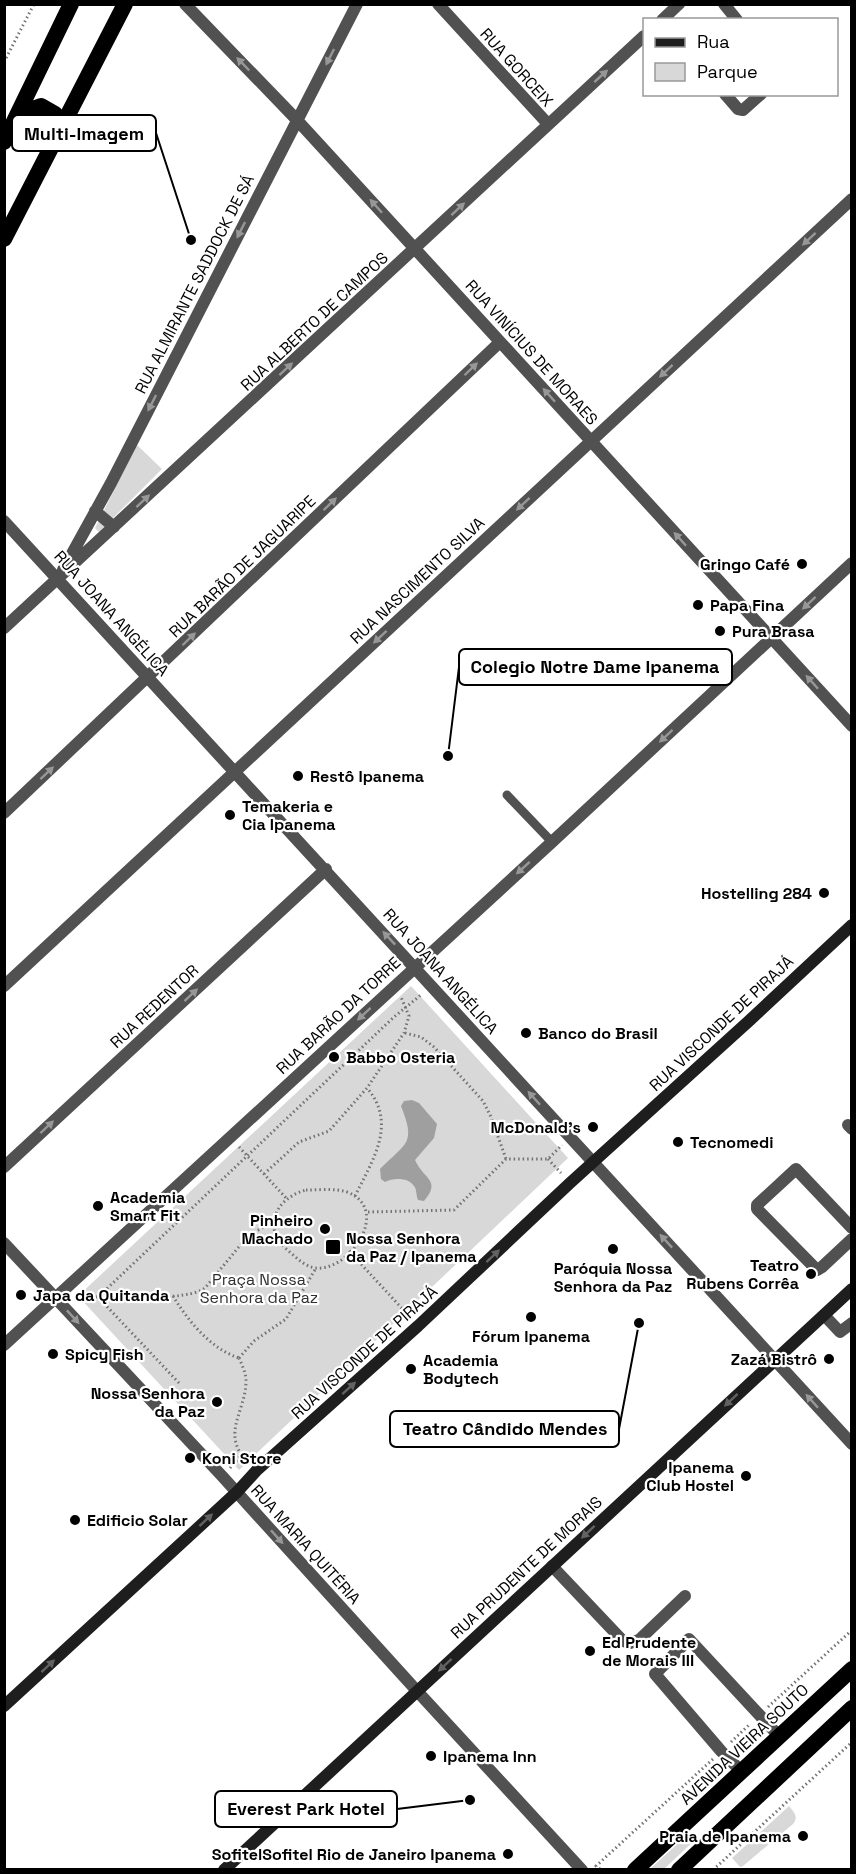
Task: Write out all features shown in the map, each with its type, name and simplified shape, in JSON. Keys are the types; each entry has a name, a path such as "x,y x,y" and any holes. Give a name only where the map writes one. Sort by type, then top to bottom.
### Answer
{"highway":[{"path":"4,142 71,4"},
{"path":"4,238 125,4"},
{"path":"19,114 41,106 55,114 62,129"},
{"name":"AVENIDA VIEIRA SOUTO","path":"635,1869 852,1669"},
{"path":"679,1869 852,1708"}],"main road":[{"name":"RUA VISCONDE DE PIRAJÁ","path":"4,1706 237,1492 256,1470 418,1326 592,1162 852,925"},
{"name":"RUA PRUDENTE DE MORAIS","path":"224,1869 851,1290"}],"street":[{"name":"RUA VINÍCIUS DE MORAES","path":"185,4 297,120 852,726"},
{"name":"RUA ALMIRANTE SADDOCK DE SÁ","path":"58,579 357,4"},
{"name":"RUA GORCEIX","path":"438,4 548,124"},
{"path":"664,18 679,4"},
{"path":"724,4 735,18"},
{"name":"RUA ALBERTO DE CAMPOS","path":"4,628 643,38"},
{"path":"726,96 738,109 743,110 759,96"},
{"name":"RUA NASCIMENTO SILVA","path":"4,986 852,199"},
{"name":"RUA BARÃO DE JAGUARIPE","path":"4,813 501,342"},
{"path":"95,511 114,527"},
{"name":"RUA JOANA ANGÉLICA","path":"4,520 852,1444"},
{"name":"RUA BARÃO DA TORRE","path":"4,1345 852,563"},
{"name":"RUA REDENTOR","path":"4,1167 326,869"},
{"path":"852,1228 796,1169 757,1205 757,1209 817,1270 852,1239"},
{"name":"RUA MARIA QUITÉRIA","path":"4,1243 237,1492 582,1869"},
{"path":"824,1315 840,1332 852,1323"},
{"path":"552,1566 622,1641 630,1643 639,1640 685,1596"},
{"path":"741,1771 655,1674 689,1639 779,1736"}],"lane":[{"path":"507,795 552,842"}],"path":[{"path":"4,62 34,4"},
{"path":"264,1174 299,1142 329,1131 367,1088 404,1033 409,1016 394,986"},
{"path":"98,1297 406,1007 432,986"},
{"path":"404,1033 421,1037 434,1047 483,1101 506,1159"},
{"path":"355,1196 376,1154 382,1130 379,1108 375,1097 367,1088"},
{"path":"230,1137 287,1199"},
{"path":"368,1212 454,1209 506,1159 548,1159 570,1137"},
{"path":"548,1159 570,1183"},
{"path":"306,1190 340,1190 355,1196 368,1212 364,1232 350,1251 334,1264 316,1268 301,1262 283,1246 275,1232 273,1221 278,1209 287,1199 306,1190"},
{"path":"86,1296 172,1296 202,1291 248,1237 273,1221"},
{"path":"350,1251 418,1326"},
{"path":"239,1358 254,1341 286,1319 316,1268"},
{"path":"172,1296 191,1323 224,1351 239,1358 246,1380 235,1425 235,1440 240,1455"},
{"path":"98,1297 179,1383"},
{"path":"713,1869 852,1742"}],"green space":[{"path":"137,445 162,469 99,532 95,528"},
{"name":"Praça Nossa Senhora da Paz","path":"411,986 568,1158 239,1470 78,1296"},
{"path":"789,1806 796,1817 793,1824 740,1867 732,1858"},
{"path":"684,1838 697,1838 664,1869 650,1869"}],"shaded area":[{"path":"412,1100 419,1103 437,1124 434,1138 415,1160 431,1184 429,1194 424,1201 418,1200 415,1187 408,1181 396,1179 385,1182 381,1179 380,1169 406,1142 408,1128 401,1106 404,1101"}],"place":[{"name":"Multi-Imagem","path":"191,240"},
{"name":"Gringo Café","path":"802,564"},
{"name":"Papa Fina","path":"698,605"},
{"name":"Pura Brasa","path":"720,631"},
{"name":"Colegio Notre Dame Ipanema","path":"448,756"},
{"name":"Restô Ipanema","path":"298,776"},
{"name":"Temakeria e Cia Ipanema","path":"230,815"},
{"name":"Hostelling 284","path":"824,893"},
{"name":"Banco do Brasil","path":"526,1033"},
{"name":"Babbo Osteria","path":"334,1057"},
{"name":"McDonald's","path":"593,1127"},
{"name":"Tecnomedi","path":"678,1142"},
{"name":"Academia Smart Fit","path":"98,1206"},
{"name":"Pinheiro Machado","path":"325,1229"},
{"name":"Nossa Senhora da Paz / Ipanema","path":"333,1247"},
{"name":"Paróquia Nossa Senhora da Paz","path":"613,1249"},
{"name":"Teatro Rubens Corrêa","path":"811,1274"},
{"name":"Japa da Quitanda","path":"21,1295"},
{"name":"Fórum Ipanema","path":"531,1317"},
{"name":"Teatro Cândido Mendes","path":"639,1323"},
{"name":"Spicy Fish","path":"53,1354"},
{"name":"Zazá Bistrô","path":"829,1359"},
{"name":"Academia Bodytech","path":"411,1369"},
{"name":"Nossa Senhora da Paz","path":"217,1402"},
{"name":"Koni Store","path":"190,1458"},
{"name":"Ipanema Club Hostel","path":"746,1476"},
{"name":"Edificio Solar","path":"75,1520"},
{"name":"Ed Prudente de Morais III","path":"590,1651"},
{"name":"Ipanema Inn","path":"431,1756"},
{"name":"Everest Park Hotel","path":"470,1800"},
{"name":"Praia de Ipanema","path":"803,1836"},
{"name":"SofitelSofitel Rio de Janeiro Ipanema","path":"508,1854"}]}
